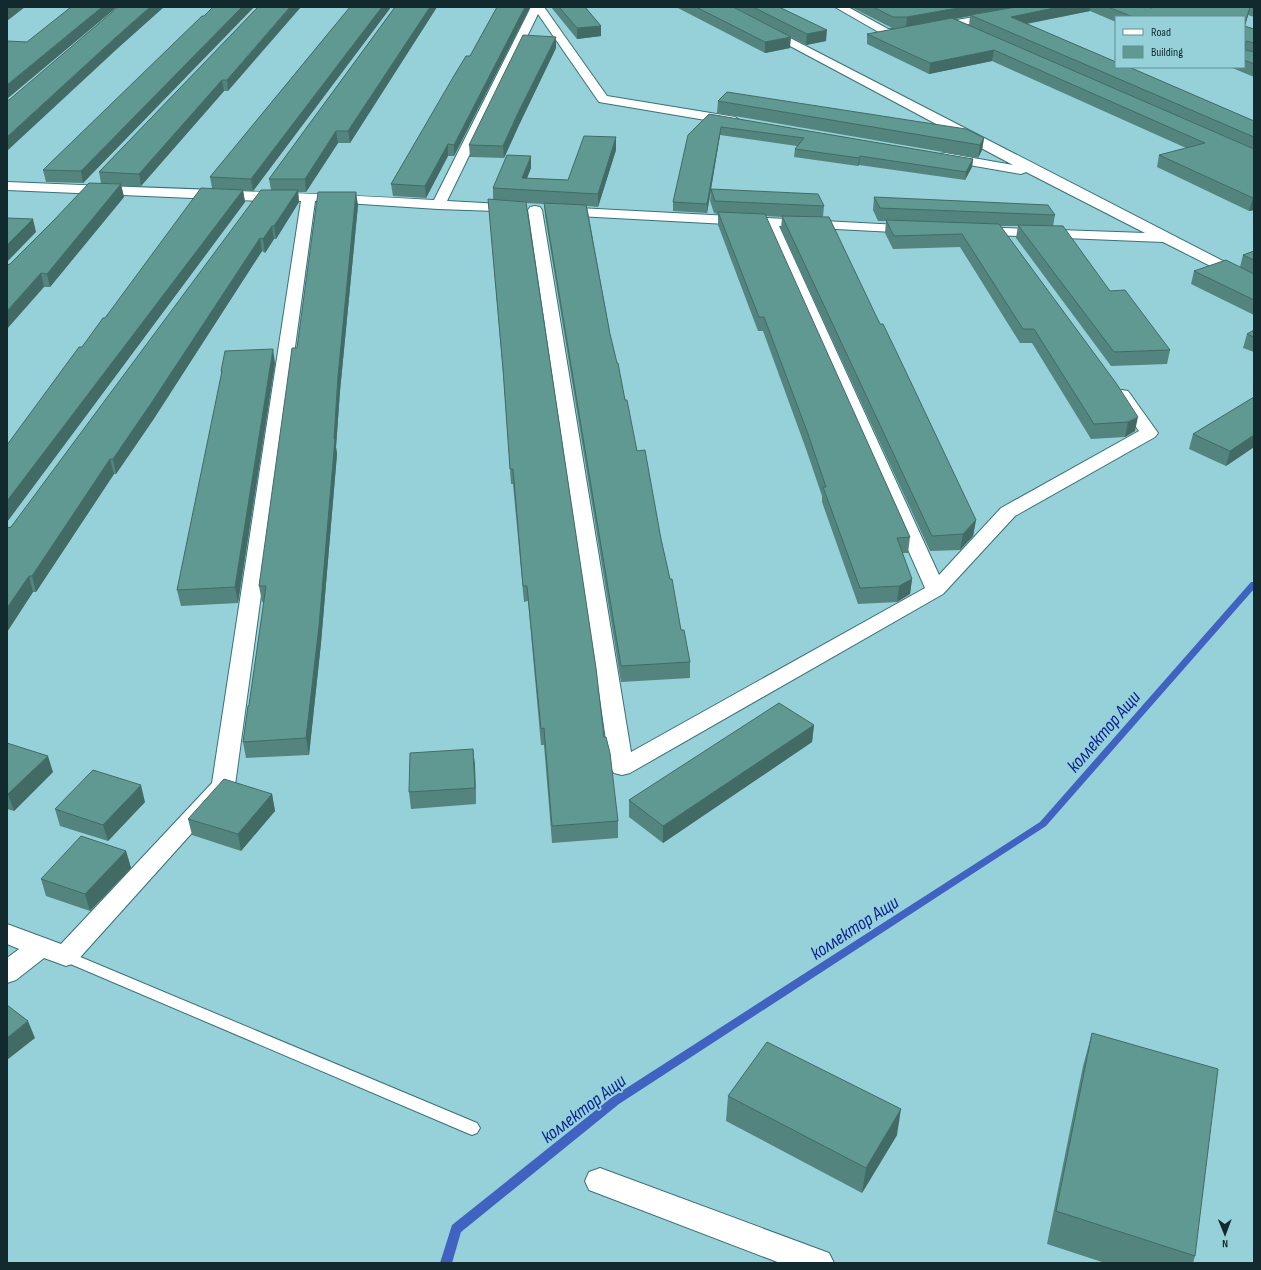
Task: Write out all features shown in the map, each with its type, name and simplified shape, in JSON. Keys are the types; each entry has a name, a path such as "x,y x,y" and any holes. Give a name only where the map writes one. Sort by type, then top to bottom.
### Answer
{"street":[{"path":"438,205 538,7 604,99 743,123"},
{"path":"722,7 1039,173 1254,283"},
{"path":"840,7 886,32 906,32 1049,7"},
{"path":"952,24 973,34"},
{"path":"930,155 1039,173"},
{"path":"75,201 97,179"},
{"path":"249,210 268,184"},
{"path":"7,186 259,197 309,197 438,205 925,229"},
{"path":"7,934 66,956 223,785 309,197"},
{"path":"535,210 622,767 936,590 1008,512 1149,433 1112,381"},
{"path":"770,222 936,590"},
{"path":"964,231 1165,238"},
{"path":"1003,233 1017,252"},
{"path":"7,973 41,946"},
{"path":"600,1181 818,1263"}],"lane":[{"path":"66,956 472,1128"}],"building":[{"path":"71,7 102,7 7,85 7,41 27,42"},
{"path":"118,7 150,7 7,137 7,100 9,100"},
{"path":"213,7 242,7 81,171 43,170 202,16 204,16"},
{"path":"258,7 290,7 227,80 222,80 139,174 99,172"},
{"path":"350,7 382,7 251,179 210,177"},
{"path":"395,7 430,7 348,131 336,131 305,179 269,179"},
{"path":"497,7 525,7 454,145 448,144 425,186 391,184 466,56 470,56"},
{"path":"559,7 585,7 601,26 577,28"},
{"path":"696,7 733,7 791,37 765,42"},
{"path":"753,7 779,7 827,30 807,34"},
{"path":"873,7 963,7 907,17 893,17"},
{"path":"1016,7 1059,7 1011,17 1115,62 1115,68 1131,68 1254,121 1254,137 970,15"},
{"path":"1108,7 1250,7 1245,23 1245,16 1130,16"},
{"path":"952,18 1254,149 1254,198 1159,155 1205,143 994,50 930,63 867,34"},
{"path":"1245,26 1254,29 1254,43 1246,41 1245,50"},
{"path":"523,35 556,37 503,146 469,145"},
{"path":"1245,50 1254,52 1254,64 1245,60"},
{"path":"727,92 966,129 984,138 980,145 718,101"},
{"path":"709,114 973,159 966,172 860,156 859,158 795,149 804,138 721,127 707,204 673,202 688,135"},
{"path":"584,136 616,137 598,194 493,188 507,155 531,156 522,178 568,180"},
{"path":"89,183 121,184 47,274 41,273 7,311 7,265 10,264 54,220"},
{"path":"201,188 243,190 7,501 7,445 79,347 82,347 103,318 105,318"},
{"path":"711,189 818,194 824,206 715,201"},
{"path":"261,190 298,190 274,226 272,226 263,239 260,238 150,405 113,459 110,459 32,576 29,576 7,608 7,528 11,527"},
{"path":"318,192 356,192 338,376 335,439 319,626 306,738 243,742 266,586 259,586 292,348 297,348"},
{"path":"874,197 1048,205 1055,215 880,208"},
{"path":"488,199 526,202 596,668 604,737 606,737 610,753 618,821 552,826 544,728 541,729 527,586 523,586 513,469 510,469"},
{"path":"544,203 586,205 610,334 618,363 625,400 627,400 637,451 645,450 661,539 670,579 672,579 681,630 684,630 690,662 621,666"},
{"path":"718,212 765,214 910,537 897,538 912,579 899,586 860,588 823,487 826,487 808,434 764,317 759,317"},
{"path":"782,216 829,217 880,324 883,324 976,520 963,534 932,536"},
{"path":"7,218 33,219 7,245"},
{"path":"886,220 999,224 1116,383 1138,417 1128,422 1094,424 1034,329 1023,329 962,234 894,236"},
{"path":"1018,225 1063,226 1110,291 1125,290 1170,350 1114,352"},
{"path":"1254,251 1254,260 1243,255"},
{"path":"1226,260 1254,274 1254,300 1194,271"},
{"path":"1254,330 1254,337 1247,334"},
{"path":"273,349 235,587 177,590 225,351"},
{"path":"1254,397 1254,435 1230,451 1193,434"},
{"path":"779,703 814,725 663,826 629,800"},
{"path":"7,743 48,756 8,794 7,794"},
{"path":"473,749 475,788 409,792 410,753"},
{"path":"93,770 141,785 103,825 55,809"},
{"path":"224,779 272,794 238,834 188,819"},
{"path":"81,836 126,851 85,894 41,879"},
{"path":"7,1005 28,1021 7,1038"},
{"path":"1092,1033 1218,1069 1195,1256 1056,1211"},
{"path":"767,1042 901,1109 866,1168 728,1096"}],"waterway":[{"name":"коллектор Ащи","path":"446,1263 456,1229 615,1101 1043,824 1254,584"}]}
